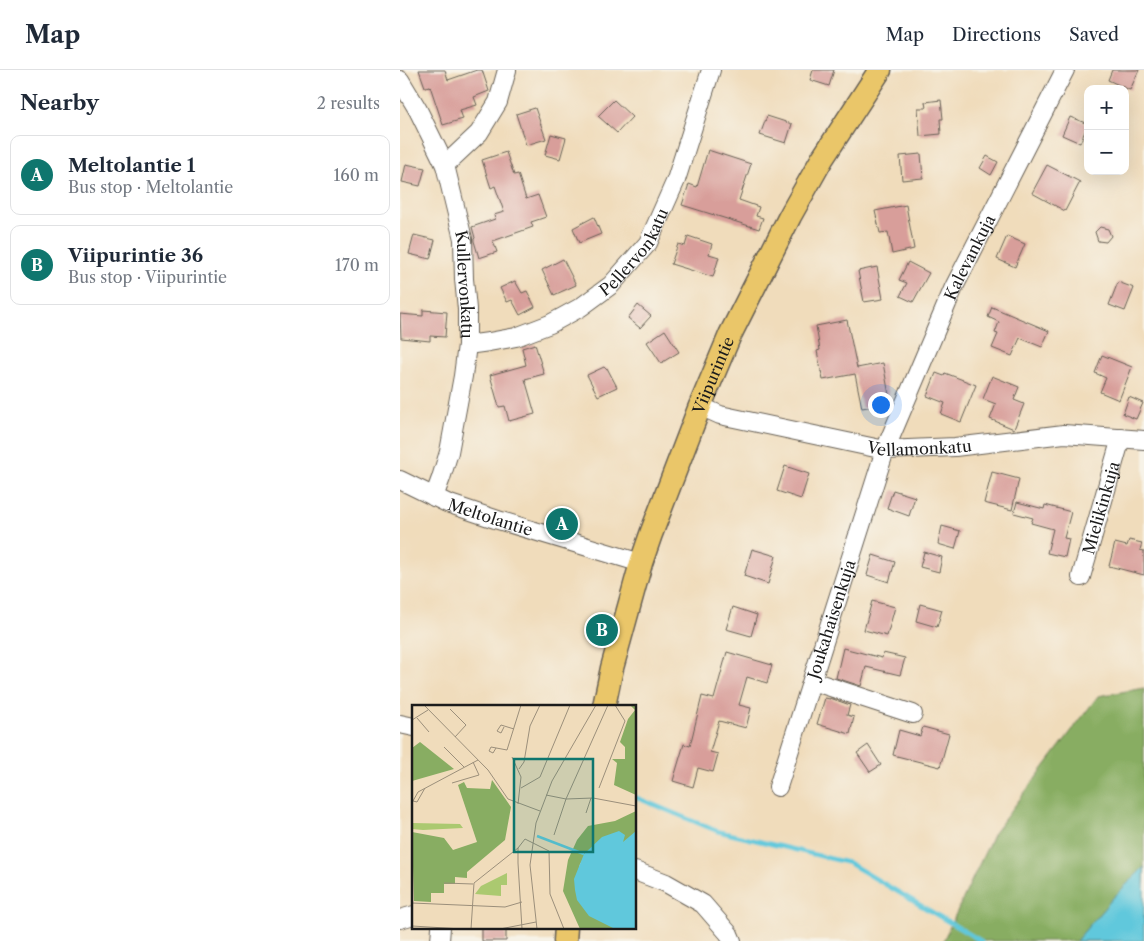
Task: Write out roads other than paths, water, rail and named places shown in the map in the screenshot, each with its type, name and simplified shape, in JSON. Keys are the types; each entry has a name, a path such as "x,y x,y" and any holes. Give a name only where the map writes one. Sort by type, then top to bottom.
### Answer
{"main road":[{"name":"Viipurintie","path":"604,705 612,668 641,563 672,476 730,335 790,216 822,159 880,70"},
{"path":"565,941 566,928"}],"street":[{"path":"445,165 479,133 498,102 507,70"},
{"name":"Pellervonkatu","path":"466,345 516,336 550,324 581,307 611,285 648,243 676,180 711,70"},
{"name":"Kalevankuja","path":"885,450 954,287 1065,70"},
{"name":"Kullervonkatu","path":"400,80 418,110 445,165 463,239 467,309 462,385 449,452 442,478 434,497"},
{"name":"Vellamonkatu","path":"700,406 720,415 885,450 955,447 1064,434 1144,440"},
{"name":"Mielikinkuja","path":"1081,577 1121,438"},
{"name":"Joukahaisenkuja","path":"778,787 885,450"},
{"name":"Meltolantie","path":"400,480 447,503 641,563"},
{"path":"812,681 913,714"},
{"path":"636,871 666,883 703,904 729,934 732,941"},
{"path":"440,941 441,928"}],"water":[{"path":"1144,867 1144,941 1076,941 1112,899"}],"waterway":[{"path":"636,797 717,831 849,863 981,941"}],"place":[{"name":"Meltolantie 1","path":"562,524"},
{"name":"Viipurintie 36","path":"602,630"}]}
